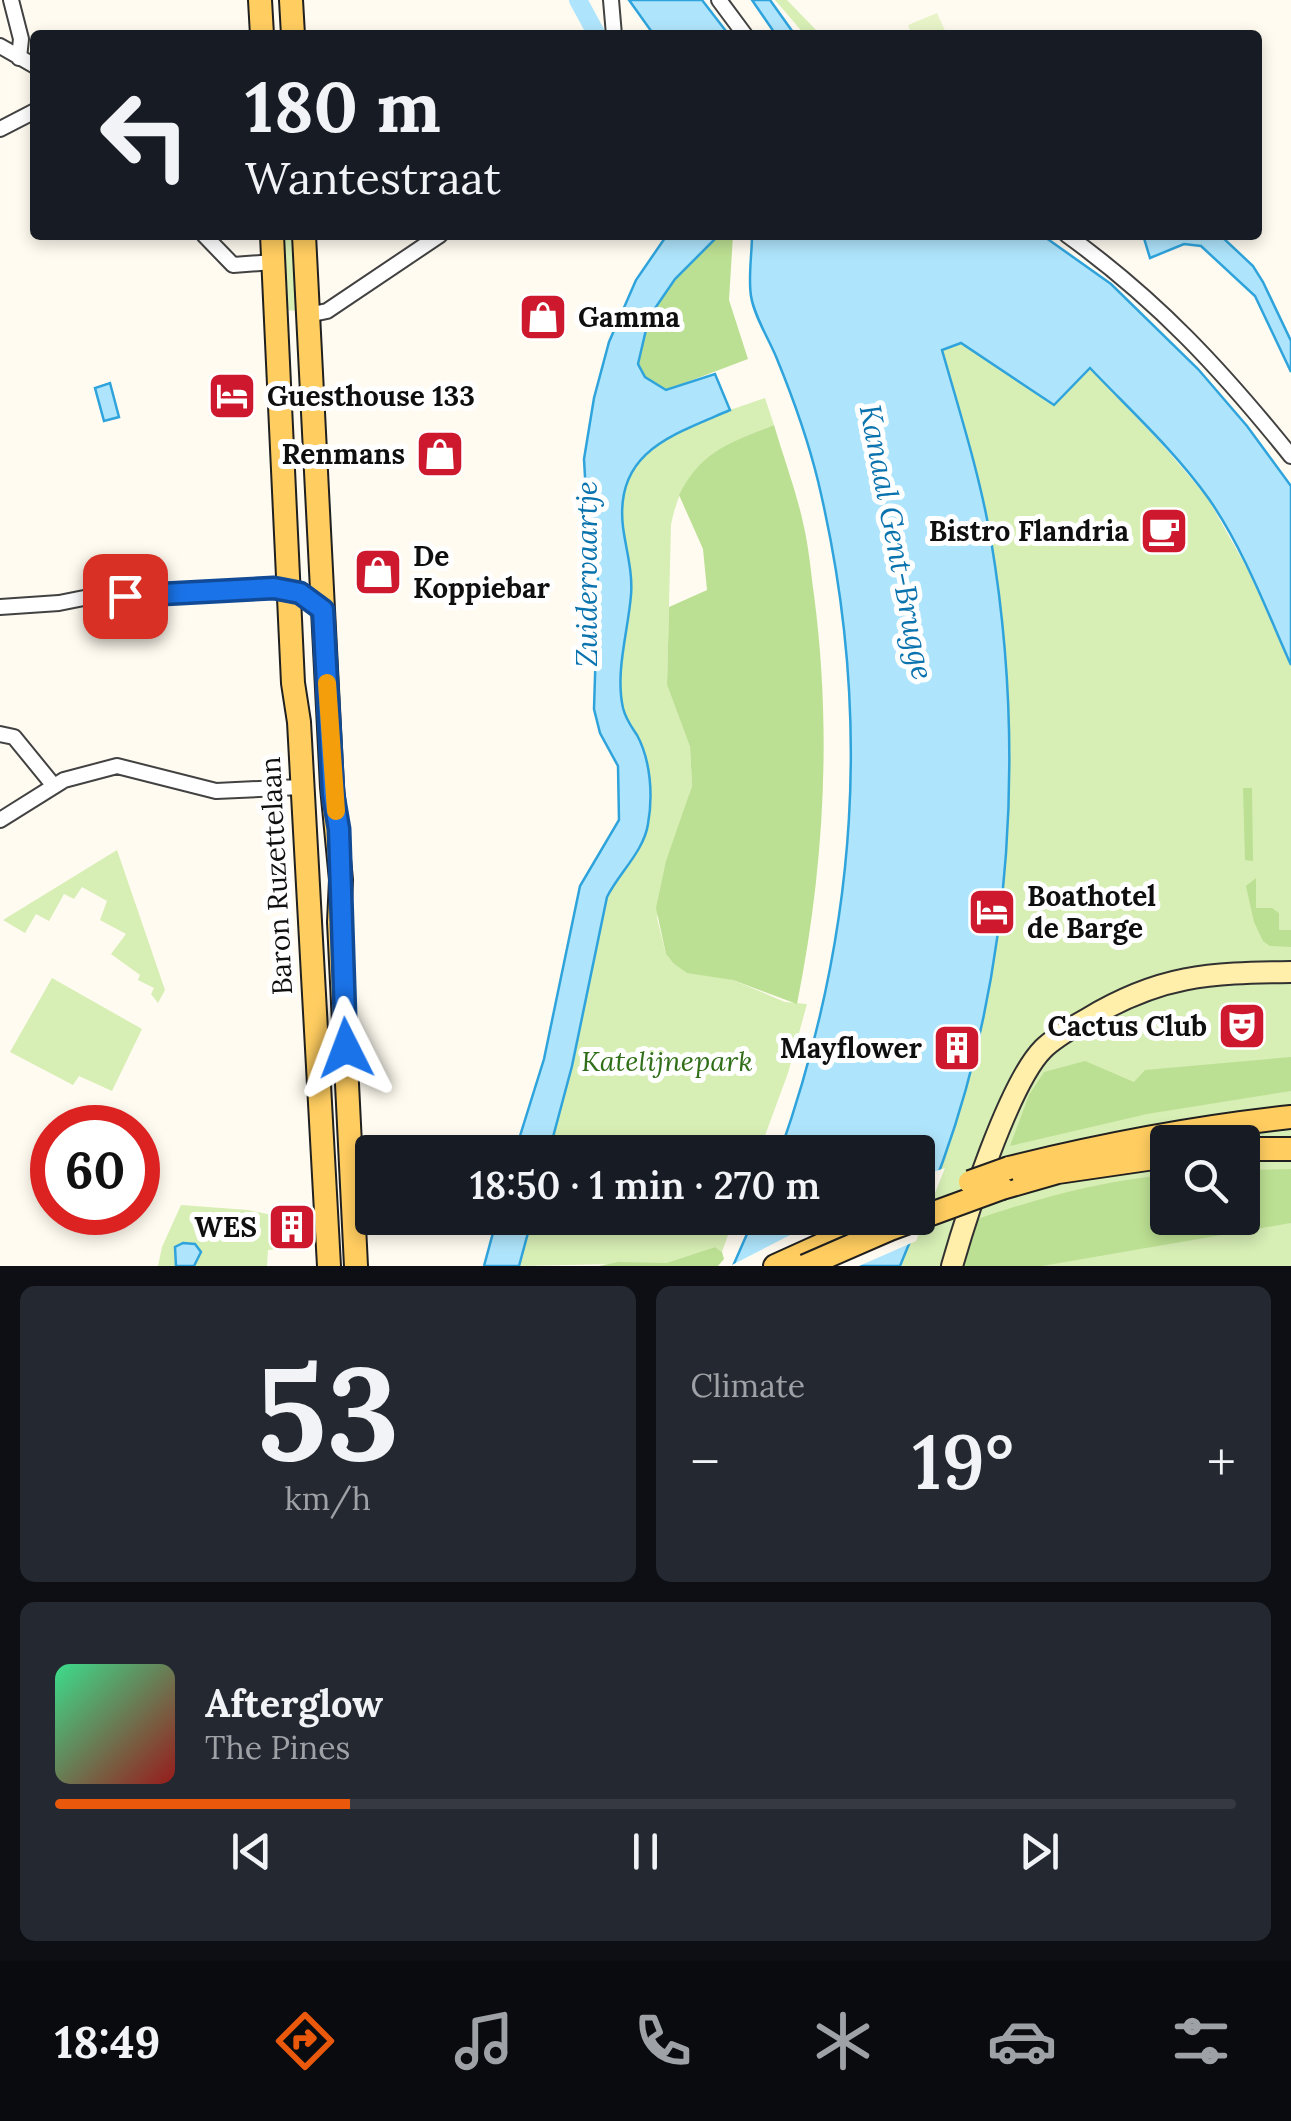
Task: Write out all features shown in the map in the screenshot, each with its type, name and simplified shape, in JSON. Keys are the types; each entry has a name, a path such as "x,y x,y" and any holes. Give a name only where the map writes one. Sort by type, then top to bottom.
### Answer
{"main road":[{"path":"260,0 262,30"},
{"path":"292,0 293,30"},
{"name":"Baron Ruzettelaan","path":"272,240 329,1266"},
{"name":"Baron Ruzettelaan","path":"304,240 332,782 326,830 328,880 339,922 356,1266"},
{"path":"290,593 311,599 323,610"},
{"path":"301,787 332,782"},
{"path":"935,1197 1115,1144 1224,1124 1291,1117"},
{"path":"1260,1149 1291,1149"},
{"path":"805,1266 1006,1178 1150,1159"},
{"path":"775,1266 843,1235"}],"street":[{"path":"11,0 21,39 20,58"},
{"path":"611,0 612,30"},
{"path":"719,0 741,30"},
{"path":"0,46 30,63"},
{"path":"0,129 30,114"},
{"path":"209,240 233,265 274,262"},
{"path":"308,315 327,311 433,240"},
{"path":"1073,240 1166,314 1291,456"},
{"path":"0,607 270,588 290,593"},
{"path":"0,734 14,737 28,750 54,786"},
{"path":"0,820 64,780 118,766 216,791 301,787"},
{"path":"952,1266 999,1134 1028,1068 1042,1050 1102,1010 1157,984 1200,976 1291,972"}],"green space":[{"path":"775,0 787,0 816,30 801,30"},
{"path":"937,13 945,30 910,30 908,25"},
{"path":"281,240 295,240 298,311 284,310"},
{"path":"714,240 733,240 729,300 748,359 666,390 645,377 638,364 649,317 675,279"},
{"path":"960,343 1054,405 1089,367 1207,497 1248,570 1291,665 1291,1266 900,1266 913,1235 935,1235 935,1181 973,1063 994,963 1005,860 1009,756 1004,651 991,548 970,448 941,350"},
{"name":"Katelijnepark","path":"765,398 774,425 721,450 695,471 677,504 671,525 667,685 690,747 692,786 657,918 666,954 673,963 733,980 785,1002 807,1004 765,1135 554,1135 607,897 646,834 649,815 642,759 620,691 631,591 622,507 627,483 638,463 654,447 697,422"},
{"path":"774,425 806,535 823,697 819,852 797,1004 733,980 687,973 666,954 656,908 666,861 692,786 690,747 667,685 669,607 707,590 703,549 679,495 708,458 731,443"},
{"path":"1243,788 1252,788 1253,861 1245,860"},
{"path":"117,850 165,990 158,1003 151,994 154,988 138,980 140,975 111,954 126,934 100,920 107,901 82,887 74,899 64,894 49,921 36,914 25,933 3,920"},
{"path":"1256,878 1256,908 1272,908 1279,913 1279,930 1291,930 1291,947 1270,946 1263,941 1246,886"},
{"path":"52,978 142,1029 112,1091 79,1076 73,1085 10,1052"},
{"path":"1291,1057 1291,1091 1147,1114 1010,1146 1029,1095 1044,1072 1085,1061 1134,1082 1145,1070"},
{"path":"1291,1169 1291,1223 1260,1228 1260,1170"},
{"path":"1150,1177 1150,1235 1222,1235 1042,1266 952,1266 966,1223 1040,1199"},
{"path":"181,1205 277,1216 277,1249 268,1250 267,1266 158,1266"},
{"path":"527,1235 728,1235 722,1252 715,1247 666,1263 519,1266"},
{"path":"715,1247 724,1259 718,1266 599,1266 618,1262 666,1263"}],"water":[{"path":"572,0 585,0 600,30 588,30"},
{"path":"629,0 702,0 725,30 650,30"},
{"path":"752,0 770,0 791,30 773,30"},
{"path":"664,240 714,240 675,279 649,317 638,364 645,377 666,390 715,374 730,410 652,449 628,480 623,501 631,586 621,694 648,767 650,802 646,834 607,897 554,1135 520,1135 544,1059 580,886 619,820 618,766 600,733 594,709 598,581 594,535 587,512 584,459 609,342 636,280"},
{"name":"Kanaal Gent-Brugge","path":"752,240 1049,240 1111,284 1198,369 1291,486 1291,665 1222,518 1167,448 1090,368 1054,405 961,343 942,350 991,540 1008,695 1009,774 1006,854 985,1010 967,1087 935,1181 935,1135 785,1135 827,986 841,903 849,820 851,736 835,567 818,481 783,374 753,304"},
{"path":"1145,240 1225,240 1253,266 1263,282 1291,341 1291,372 1255,296 1201,246 1184,244 1150,258"},
{"path":"110,383 119,417 104,421 95,388"},
{"path":"492,1235 527,1235 519,1266 484,1266"},
{"path":"747,1235 913,1235 900,1266 733,1266"},
{"path":"195,1244 201,1252 194,1266 176,1266 175,1247"}],"pier":[{"path":"945,1168 935,1193 935,1171"},
{"path":"790,1235 918,1235 916,1241 859,1266 730,1266"}],"waterway":[{"path":"578,0 594,30"}],"slow traffic":[{"path":"327,683 336,811"}],"place":[{"name":"Gamma","path":"543,317"},
{"name":"Guesthouse 133","path":"232,396"},
{"name":"Renmans","path":"440,454"},
{"name":"Bistro Flandria","path":"1164,531"},
{"name":"De Koppiebar","path":"378,572"},
{"name":"Boathotel de Barge","path":"992,912"},
{"name":"Cactus Club","path":"1242,1026"},
{"name":"Mayflower","path":"957,1048"},
{"name":"WES","path":"292,1227"}],"route":[{"path":"125,596 274,588 300,593 323,610 333,794 339,829 346,1048"}],"water label":[{"name":"Zuidervaartje","path":"586,574"}]}
